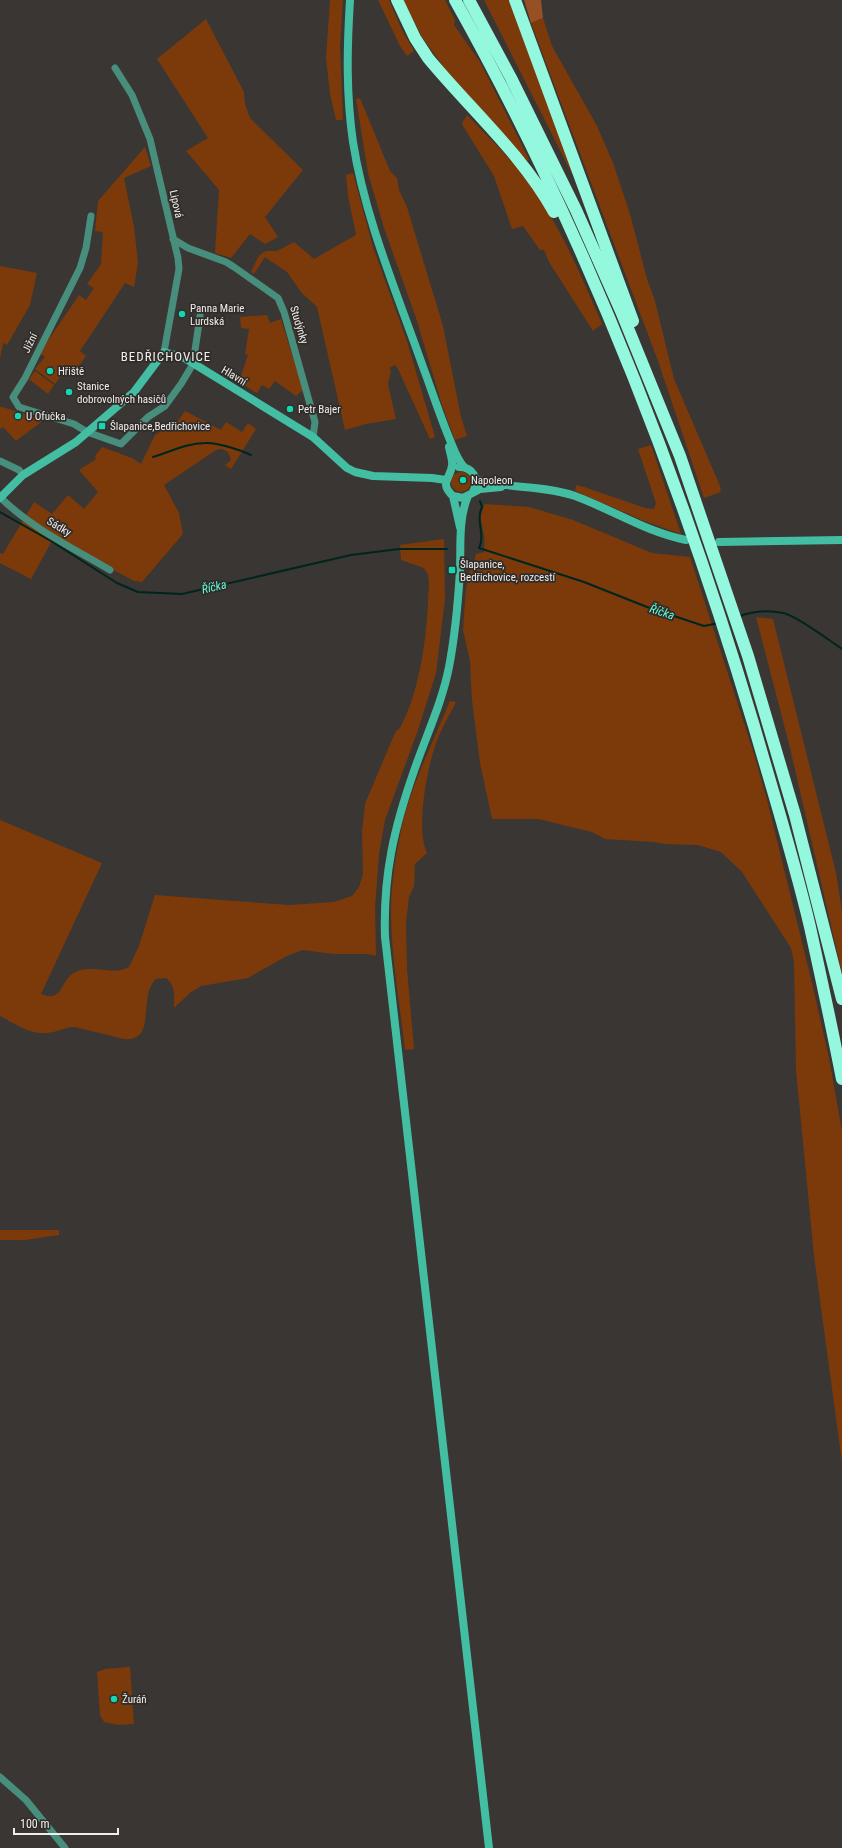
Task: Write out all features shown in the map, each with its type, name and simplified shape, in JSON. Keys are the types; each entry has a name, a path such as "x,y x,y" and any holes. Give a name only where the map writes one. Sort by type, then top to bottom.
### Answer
{"highway":[{"path":"397,0 415,38 428,58 484,121 546,197 577,257 599,293"},
{"path":"455,0 533,150 599,293 683,507 734,660 781,820 809,924 842,1079"},
{"path":"469,0 511,78 576,210 621,311 680,456"},
{"path":"515,0 660,395 748,656 795,815 842,999"}],"main road":[{"path":"350,0 348,45 349,104 354,142 362,182 386,263 444,426 458,459 464,467 472,471 476,479 476,488 466,502 461,533 457,610 448,668 440,700 414,771 391,845 387,868 385,936 489,1848"},
{"path":"0,497 23,475 76,442 134,392 164,352"},
{"name":"Hlavní","path":"164,352 183,357 313,437 347,468 355,472 373,476 432,478 446,480"},
{"path":"444,426 452,462 451,471 446,480 446,486 453,496 461,533"},
{"path":"451,471 459,467 464,467"},
{"path":"476,479 510,486 544,489 576,496 654,531 686,540"},
{"path":"453,496 463,498 480,489 510,486"},
{"path":"719,542 842,540"}],"street":[{"name":"Lipová","path":"115,68 132,95 150,140 178,258 178,269 164,352"},
{"name":"Jižní","path":"87,432 74,424 18,407 13,397 25,378 81,266 90,232 91,216"},
{"name":"Studýnky","path":"173,239 188,248 226,262 278,298 284,312 316,422 313,437"},
{"path":"178,258 188,248"},
{"path":"87,432 121,444 148,417 165,406 193,364 200,316"},
{"path":"0,461 19,470 23,475"},
{"name":"Sádky","path":"0,497 8,506 34,524 110,570"},
{"path":"0,1777 26,1800 66,1848"}],"shaded area":[{"path":"330,0 343,0 340,45 343,120 336,120 330,94 326,58"},
{"path":"378,0 389,0 402,30 414,51 407,56 400,46"},
{"path":"403,0 445,0 455,20 454,25 480,62 529,159 527,161 450,76 422,37"},
{"path":"484,0 510,0 574,174 572,174"},
{"path":"524,0 541,0 543,18 531,23"},
{"path":"543,18 552,46 597,126 613,163 630,214 647,279 655,301 674,379 720,486 721,492 704,498 658,361 531,23"},
{"path":"206,19 244,92 245,104 250,118 303,170 265,217 278,237 265,244 250,234 231,258 215,253 219,190 186,151 208,138 157,59"},
{"path":"360,98 390,171 397,178 399,190 407,207 443,326 461,417 467,436 455,440 442,405 417,321 384,228 368,173 356,99"},
{"path":"467,115 521,172 546,209 572,257 602,324 593,331 549,262 544,250 540,250 523,226 512,229 494,176 463,126 462,123"},
{"path":"145,147 151,166 124,178 134,227 138,263 134,287 125,283 80,351 86,356 71,377 64,372 55,384 35,369 45,357 41,354 47,342 79,295 86,300 94,288 87,284 101,264 103,232 95,231 98,201"},
{"path":"353,173 373,247 407,341 435,437 430,439 395,365 389,368 391,371 388,384 396,419 366,424 345,430 317,307 301,292 287,272 265,257 254,274 251,272 258,257 266,251 277,251 294,242 314,259 356,235 348,196 346,175"},
{"path":"0,266 37,273 30,305 7,345 3,343 0,359"},
{"path":"267,315 270,323 281,319 303,390 296,396 275,381 269,389 262,385 257,393 239,382 248,355 245,354 249,329 241,328 240,317"},
{"path":"35,371 54,385 48,394 29,379"},
{"path":"0,407 44,420 16,441 3,427 1,429 0,428"},
{"path":"185,411 221,430 226,422 242,432 248,423 256,429 231,469 225,465 231,460 228,452 222,449 216,450 164,485 179,513 183,534 142,582 134,581 54,537 31,579 0,563 0,553 3,554 34,502 52,514 68,495 84,509 98,492 79,470 96,459 95,456 102,447 132,458 141,464 155,435 178,421"},
{"path":"651,445 681,534 644,521 575,491 576,485 645,508 654,509 656,503 638,449"},
{"path":"461,472 468,475 471,482 468,489 461,492 454,489 451,482 454,475"},
{"path":"485,504 529,507 573,520 652,553 690,557 754,754 767,800 829,1058 842,1131 842,1462 814,1256 796,1070 794,962 791,948 742,872 721,852 698,845 605,839 592,832 538,819 492,819 480,763 472,700 470,661 463,630 466,588 470,570 475,569 474,563 476,554 484,552 481,517"},
{"path":"444,539 445,599 436,673 418,730 385,820 379,854 375,908 376,956 367,954 334,954 302,950 285,957 248,978 201,986 191,992 174,1008 174,992 171,984 166,978 156,979 148,996 144,1026 141,1033 134,1038 124,1039 75,1027 47,1033 34,1032 22,1028 0,1016 0,820 102,863 41,994 49,996 58,993 72,974 78,971 91,969 117,971 129,967 139,946 155,895 289,905 334,902 352,896 359,887 363,874 362,832 365,804 394,735 400,728 407,714 417,683 423,650 428,603 428,575 424,568 401,560 400,545"},
{"path":"756,617 773,619 836,873 842,911 842,973 790,748"},
{"path":"450,701 456,702 436,744 425,787 422,831 427,853 415,864 414,886 409,897 406,922 407,969 414,1049 405,1050 391,928 391,900 394,868 402,826 411,794"},
{"path":"0,1230 59,1230 59,1235 25,1240 0,1240"},
{"path":"130,1667 134,1724 118,1725 104,1722 100,1715 97,1672 105,1669"}],"waterway":[{"path":"153,457 198,443 222,445 251,455"},
{"name":"Říčka","path":"480,501 482,507 480,512 481,543 479,548 584,582 647,607 704,626 719,623"},
{"name":"Říčka","path":"0,512 51,541 117,583 138,592 182,594 351,555 399,549 447,549"},
{"name":"Říčka","path":"740,616 767,611 783,613 796,618 842,649"}],"place":[{"name":"Panna Marie Lurdská","path":"182,314"},
{"name":"Hřiště","path":"50,371"},
{"name":"Stanice dobrovolných hasičů","path":"69,392"},
{"name":"Petr Bajer","path":"290,409"},
{"name":"U Ofučka","path":"18,416"},
{"name":"Šlapanice,Bedřichovice","path":"102,426"},
{"name":"Napoleon","path":"463,480"},
{"name":"Šlapanice, Bedřichovice, rozcestí","path":"452,570"},
{"name":"Žuráň","path":"114,1699"}],"district":[{"name":"BEDŘICHOVICE","path":"166,356"}]}
